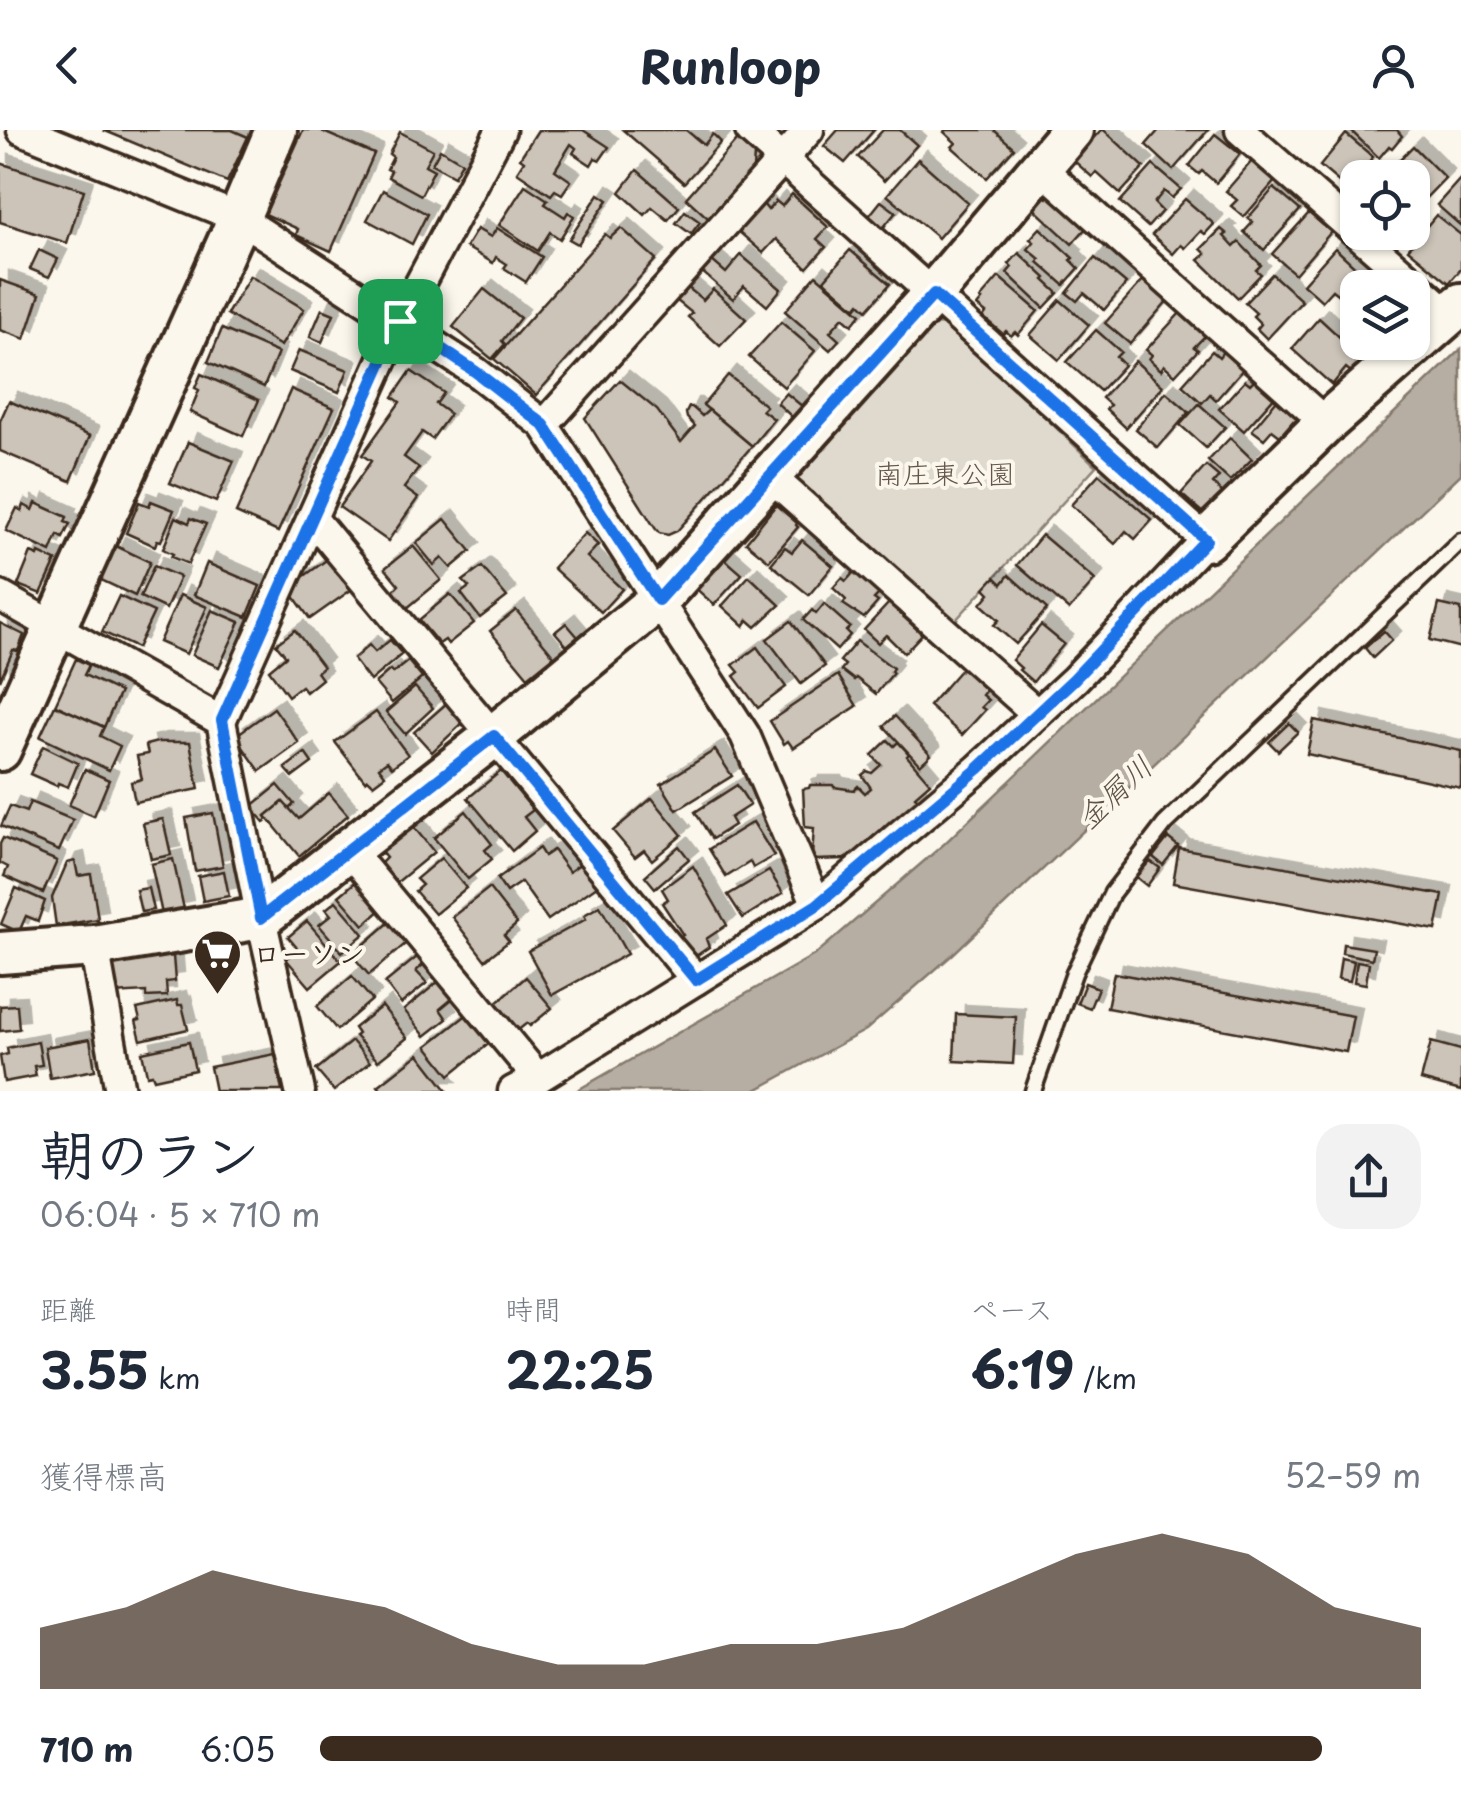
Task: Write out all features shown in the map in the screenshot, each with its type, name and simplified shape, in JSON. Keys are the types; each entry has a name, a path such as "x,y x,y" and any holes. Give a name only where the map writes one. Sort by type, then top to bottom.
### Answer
{"street":[{"path":"22,130 239,218 476,372 544,425 745,735 817,905"},
{"path":"0,750 276,130"},
{"path":"300,1091 222,720 400,321 501,130"},
{"path":"750,130 1206,540"},
{"path":"544,425 808,130"},
{"path":"0,953 94,946 261,918 494,736 658,600 934,294 1072,130"},
{"path":"349,850 525,1085 817,905 1037,714 1326,423 1455,309 1240,130"},
{"path":"1040,168 1326,423"},
{"path":"770,476 1037,714"},
{"path":"312,518 696,980"},
{"path":"0,596 222,720"},
{"path":"94,946 120,1091"}],"lane":[{"path":"1032,1091 1074,973 1112,893 1165,824 1461,541"}],"green space":[{"name":"南庄東公園","path":"932,324 949,325 1096,466 954,622 795,490 796,480"}],"water":[{"name":"金屑川","path":"1461,349 1461,474 952,955 866,1030 754,1091 576,1091 816,954 944,844"}],"building":[{"path":"103,130 232,130 248,137 227,182"},
{"path":"303,130 319,130 374,154 331,251 296,235 298,229 265,214"},
{"path":"538,130 583,130 609,147 591,165 573,153 576,148 571,144 555,170 571,181 562,194 555,190 551,195 517,172 524,161 520,158"},
{"path":"623,130 686,130 704,145 713,134 721,142 684,183"},
{"path":"838,130 874,130 845,163 824,146"},
{"path":"883,130 900,130 917,145 884,181 858,157"},
{"path":"945,130 994,130 1014,148 987,178 952,147 956,143"},
{"path":"1101,130 1144,167 1120,194 1096,172 1092,177 1073,160"},
{"path":"1159,130 1208,130 1173,170 1146,145"},
{"path":"1350,130 1397,130 1402,136 1379,158"},
{"path":"400,132 433,150 425,165 434,170 421,195 388,177 393,157 389,154"},
{"path":"1215,134 1240,154 1216,183 1189,166"},
{"path":"1346,134 1373,157 1340,160 1340,183 1320,166"},
{"path":"737,140 754,155 753,169 709,219 686,198"},
{"path":"1413,146 1427,160 1399,160"},
{"path":"440,149 462,162 454,176 432,164"},
{"path":"918,159 968,203 938,238 887,195"},
{"path":"1252,161 1275,181 1244,217 1231,206 1237,200 1226,191"},
{"path":"0,163 84,190 67,243 0,222"},
{"path":"1430,163 1445,178 1430,194"},
{"path":"1153,165 1181,189 1172,198 1164,191 1154,203 1162,211 1148,227 1120,202"},
{"path":"637,170 679,207 668,220 652,207 645,215 620,192"},
{"path":"1461,178 1461,226 1437,205"},
{"path":"525,185 565,217 568,212 574,216 560,239 550,232 538,251 499,225"},
{"path":"1274,188 1300,210 1264,250 1244,232 1253,222 1248,218"},
{"path":"383,190 427,214 412,244 367,220"},
{"path":"599,194 608,200 578,244 569,239"},
{"path":"792,194 828,227 817,239 826,247 807,268 776,239 763,253 738,231 763,204 768,210 776,201 782,206"},
{"path":"1052,194 1086,222 1086,228 1072,244 1033,208 1044,196"},
{"path":"1185,199 1214,224 1173,254 1152,235"},
{"path":"881,201 896,212 883,228 869,216"},
{"path":"685,211 700,222 691,234 676,223"},
{"path":"1309,213 1331,232 1295,274 1272,254"},
{"path":"1436,215 1461,235 1461,269 1449,283 1409,250 1430,250 1430,222"},
{"path":"497,228 542,257 526,282 504,268 507,264 496,257 493,263 466,247 477,229 491,237"},
{"path":"621,228 656,259 536,395 494,359 605,234 610,238"},
{"path":"1040,228 1079,268 1064,285 1028,249 1034,242 1030,239"},
{"path":"1221,229 1234,247 1239,242 1261,265 1256,270 1261,274 1238,298 1199,260 1206,254 1201,249"},
{"path":"1335,248 1359,270 1340,270 1340,296 1332,290 1322,301 1303,284"},
{"path":"39,250 58,259 49,277 30,269"},
{"path":"850,250 890,284 867,310 860,303 856,308 824,280"},
{"path":"1019,253 1058,293 1044,308 1007,273"},
{"path":"741,255 781,289 767,306 744,286 733,299 701,271 711,260 726,273"},
{"path":"1095,258 1126,284 1104,310 1084,293 1077,301 1067,293"},
{"path":"1272,274 1302,301 1267,339 1257,329 1261,324 1253,316 1256,313 1245,303"},
{"path":"816,275 861,314 852,325 843,317 830,332 839,340 830,350 785,311"},
{"path":"250,276 304,309 281,346 227,314"},
{"path":"999,277 1038,311 1018,335 1015,332 1011,336 1006,331 1003,334 983,317 986,313 977,306"},
{"path":"1144,279 1168,300 1130,344 1105,323"},
{"path":"0,280 40,294 25,339 0,330"},
{"path":"687,287 703,300 713,289 746,319 720,346 688,317 692,313 676,300"},
{"path":"484,289 520,318 492,359 453,327"},
{"path":"1060,300 1089,325 1059,360 1030,335"},
{"path":"322,309 334,314 322,342 310,337"},
{"path":"1181,312 1206,335 1175,375 1164,365 1161,370 1146,350"},
{"path":"1319,318 1340,337 1340,360 1359,364 1352,373 1346,368 1332,385 1292,349"},
{"path":"781,322 815,351 784,387 749,357"},
{"path":"222,329 278,353 264,387 208,362"},
{"path":"1096,330 1121,352 1116,357 1124,365 1100,391 1067,362"},
{"path":"1225,349 1243,369 1216,400 1210,394 1202,403 1182,385 1212,351 1219,357"},
{"path":"299,350 348,370 339,392 290,371"},
{"path":"1135,361 1163,386 1126,428 1106,409 1110,405 1102,398"},
{"path":"411,371 444,393 436,404 450,414 432,439 422,432 404,457 419,468 404,488 418,498 388,541 339,507 371,461 362,455 400,402 393,397"},
{"path":"201,374 259,400 243,436 190,412"},
{"path":"728,375 766,406 762,410 774,419 752,446 703,405"},
{"path":"1256,378 1276,395 1244,431 1219,409 1245,380 1250,384"},
{"path":"620,380 657,410 681,442 695,426 686,413 692,407 702,416 709,410 752,446 677,531 668,535 655,528 585,418"},
{"path":"291,389 334,408 278,532 236,513"},
{"path":"1285,390 1308,409 1280,436 1272,430 1264,439 1252,430"},
{"path":"1166,392 1189,412 1158,448 1136,429"},
{"path":"786,393 803,407 793,418 777,403"},
{"path":"9,401 90,436 71,481 0,451 0,421"},
{"path":"1199,404 1225,427 1206,448 1180,425"},
{"path":"1230,438 1252,459 1230,481 1208,461"},
{"path":"188,442 234,461 216,502 170,483"},
{"path":"1206,466 1219,477 1213,484 1223,493 1204,514 1181,494"},
{"path":"1099,474 1152,520 1135,539 1126,531 1115,544 1071,505"},
{"path":"151,501 174,510 155,546 126,533 139,502 149,506"},
{"path":"36,503 67,517 65,522 70,524 63,538 58,535 51,552 6,531 17,508 22,511 24,505 33,510"},
{"path":"776,505 798,527 769,561 746,542"},
{"path":"176,517 206,524 188,564 163,549"},
{"path":"445,519 471,551 451,568 442,558 434,565 416,543"},
{"path":"585,533 598,545 587,557 622,589 601,612 553,568"},
{"path":"1042,535 1095,580 1069,610 1017,565"},
{"path":"802,540 833,566 809,595 771,564 785,547 792,552"},
{"path":"116,546 150,562 135,596 101,580"},
{"path":"413,546 441,580 406,609 392,592 399,585 385,568"},
{"path":"31,553 56,561 41,594 18,585"},
{"path":"719,554 742,574 714,605 692,585"},
{"path":"329,558 351,590 310,619 288,588"},
{"path":"207,563 260,586 247,617 194,595"},
{"path":"154,566 180,577 166,609 140,597"},
{"path":"482,567 507,597 480,618 461,593 469,587 463,581"},
{"path":"855,571 880,593 874,599 878,602 864,618 843,604 846,600 833,588"},
{"path":"1009,575 1047,609 1016,644 994,625 999,620 981,604 990,593 985,588 995,577 1002,584"},
{"path":"749,576 780,605 756,627 748,620 744,626 722,606"},
{"path":"450,594 474,623 448,644 445,640 439,644 419,620"},
{"path":"180,595 207,607 186,654 159,642"},
{"path":"119,596 154,612 137,648 102,632"},
{"path":"889,603 922,634 904,653 886,635 878,643 864,630"},
{"path":"824,604 850,627 846,631 850,635 837,650 803,620 812,610 816,614"},
{"path":"1439,604 1461,609 1461,648 1430,640"},
{"path":"212,610 240,622 219,667 192,655"},
{"path":"516,610 554,656 528,677 490,631"},
{"path":"791,621 825,666 801,684 767,639"},
{"path":"0,623 24,635 0,680"},
{"path":"566,623 578,637 567,646 555,632"},
{"path":"1041,625 1064,644 1033,682 1012,660"},
{"path":"295,630 323,667 317,672 322,679 306,692 301,686 288,696 269,670 286,656 276,644"},
{"path":"1384,631 1392,640 1373,658 1365,648"},
{"path":"390,640 402,654 370,681 353,659 369,645 375,652"},
{"path":"857,641 893,668 876,694 841,670 845,665 840,661"},
{"path":"757,647 786,687 758,708 734,676 739,672 733,665"},
{"path":"76,659 89,665 84,675 120,692 104,727 55,705"},
{"path":"408,661 422,678 392,703 375,683"},
{"path":"962,668 986,690 982,695 988,700 981,707 985,710 962,735 929,706"},
{"path":"838,675 857,706 793,748 788,741 784,744 770,721"},
{"path":"415,687 433,708 405,734 386,712"},
{"path":"448,702 465,721 432,752 414,732"},
{"path":"55,705 104,727 100,736 120,746 109,770 40,737"},
{"path":"274,708 299,743 260,771 235,736"},
{"path":"376,712 408,755 392,767 387,761 379,767 385,775 373,784 365,781 335,742"},
{"path":"895,716 931,755 920,765 884,726"},
{"path":"1314,720 1461,751 1461,788 1307,754"},
{"path":"1289,723 1298,732 1278,751 1269,742"},
{"path":"888,740 894,746 898,742 930,783 892,825 889,822 857,852 844,859 815,860 814,828 805,827 803,789 810,785 833,785 854,790 858,786 865,793 871,788 862,775 881,765 872,755"},
{"path":"190,742 199,789 135,802 131,782 142,779 137,756 148,754 146,745"},
{"path":"43,746 78,763 68,787 30,774"},
{"path":"715,750 732,776 677,810 661,784"},
{"path":"305,753 312,763 293,777 285,768"},
{"path":"85,769 109,780 94,816 69,805"},
{"path":"501,771 533,810 524,817 535,831 512,851 468,798"},
{"path":"278,785 294,804 289,809 283,802 264,822 251,807"},
{"path":"737,785 750,805 730,818 734,825 712,839 695,812"},
{"path":"329,793 348,815 299,856 266,816 283,802 299,819"},
{"path":"652,798 682,835 652,860 644,850 635,857 613,831"},
{"path":"30,802 73,820 59,851 1,826 10,806 26,812"},
{"path":"466,811 492,844 485,850 492,859 468,879 434,838"},
{"path":"213,813 223,866 195,871 186,818"},
{"path":"163,819 171,855 151,859 143,823"},
{"path":"753,822 774,856 753,868 750,862 726,877 709,849"},
{"path":"413,826 434,852 395,884 379,865 386,858 381,852"},
{"path":"3,838 57,861 43,893 4,876 8,867 0,863"},
{"path":"1168,838 1178,846 1163,865 1153,857"},
{"path":"679,846 689,859 655,888 645,876"},
{"path":"539,848 544,856 553,850 569,872 581,863 597,886 548,920 521,882 506,892 497,879"},
{"path":"1179,848 1443,895 1436,930 1173,883"},
{"path":"441,858 466,888 435,914 415,891 422,885 416,879"},
{"path":"173,859 184,909 162,914 151,864"},
{"path":"75,861 78,876 91,874 98,919 56,926 52,898 67,863"},
{"path":"1150,861 1160,868 1147,886 1136,877"},
{"path":"693,866 727,925 706,939 709,947 693,958 662,903 668,899 662,889"},
{"path":"224,871 229,896 203,901 198,876"},
{"path":"769,871 783,893 743,918 728,895"},
{"path":"359,879 383,908 364,925 339,896"},
{"path":"16,888 45,901 38,921 26,916 19,932 1,924"},
{"path":"148,888 153,910 141,912 136,890"},
{"path":"489,888 517,924 504,935 509,941 485,960 452,917"},
{"path":"336,901 364,934 342,952 319,925 331,915 326,909"},
{"path":"600,906 627,954 552,995 528,951 586,919 584,915"},
{"path":"392,920 410,940 369,975 352,955"},
{"path":"307,921 341,961 310,987 286,959 298,949 288,937"},
{"path":"1343,944 1374,949 1372,959 1342,953"},
{"path":"173,956 175,981 166,982 167,996 146,997 146,992 113,994 111,960"},
{"path":"417,957 423,965 416,971 427,983 401,1004 385,983"},
{"path":"1341,958 1354,961 1350,981 1338,979"},
{"path":"1357,961 1369,963 1366,984 1354,982"},
{"path":"1114,973 1353,1016 1346,1052 1107,1008"},
{"path":"352,976 372,1000 337,1030 317,1006"},
{"path":"526,977 552,1008 516,1032 497,1011 501,1008 496,1003"},
{"path":"438,982 452,999 440,1009 447,1019 425,1036 404,1010"},
{"path":"1085,983 1098,988 1090,1008 1077,1003"},
{"path":"177,1000 188,1029 141,1040 137,1009"},
{"path":"17,1005 19,1029 0,1031 0,1006"},
{"path":"382,1006 407,1038 378,1061 355,1036 358,1034 354,1028"},
{"path":"469,1013 491,1042 450,1075 427,1046"},
{"path":"956,1014 1016,1017 1013,1064 954,1061"},
{"path":"90,1039 95,1070 50,1078 45,1047"},
{"path":"352,1041 370,1062 334,1091 316,1070"},
{"path":"38,1042 42,1065 34,1066 36,1076 4,1082 0,1056 8,1054 7,1048"},
{"path":"189,1042 195,1070 154,1079 152,1074 147,1075 142,1052"},
{"path":"1431,1042 1461,1050 1461,1091 1421,1080"},
{"path":"275,1054 282,1091 215,1091 210,1067"},
{"path":"419,1054 447,1090 382,1091 378,1086"}],"place":[{"name":"ローソン","path":"218,996"}],"route":[{"path":"934,294 1206,540 1074,679 978,769 817,905 696,980 494,736 261,918 222,720 400,321 476,372 544,425 658,600 934,294"}]}
